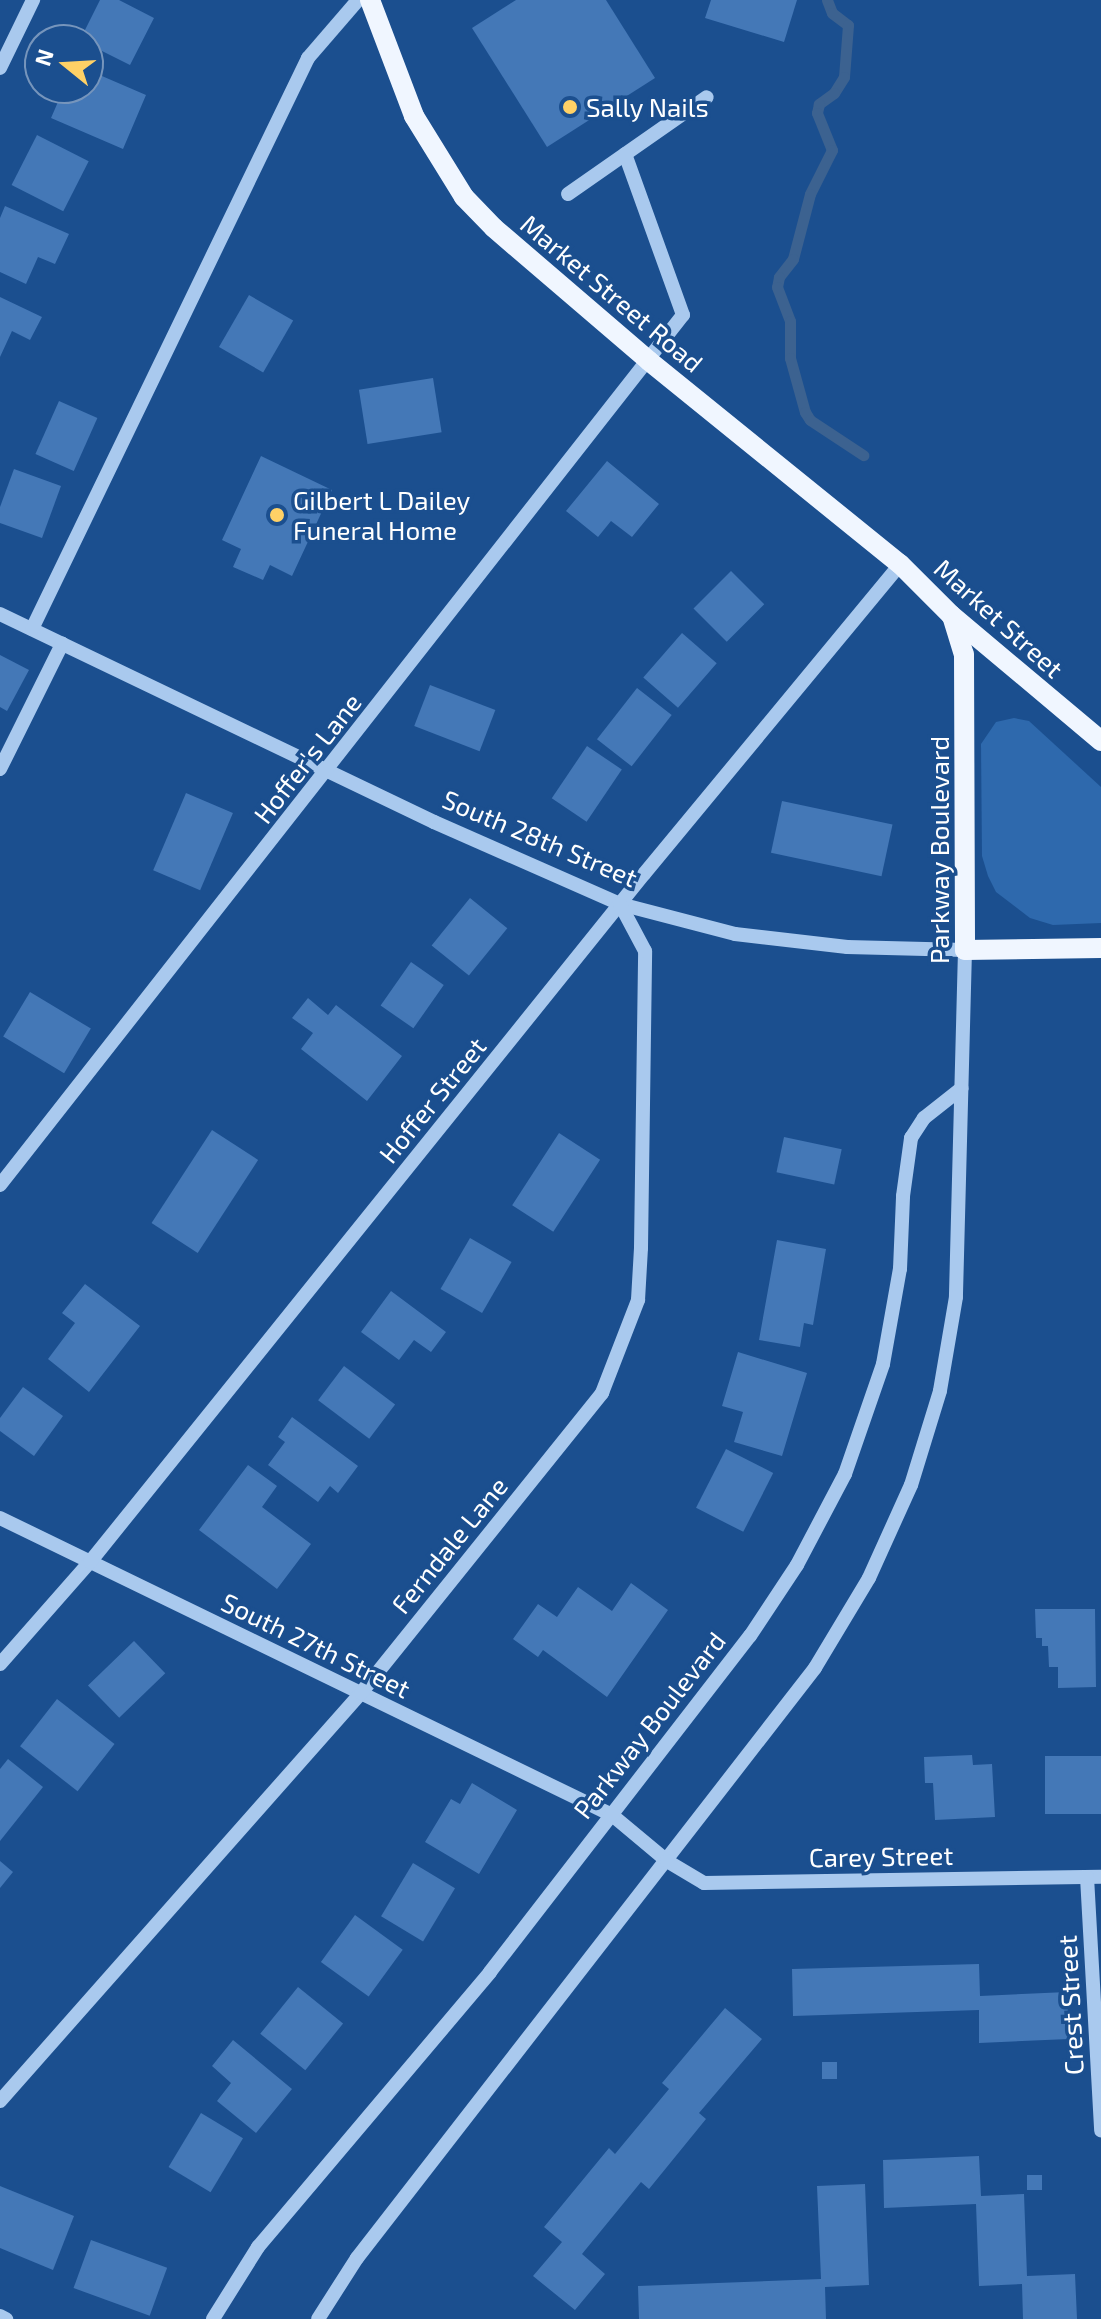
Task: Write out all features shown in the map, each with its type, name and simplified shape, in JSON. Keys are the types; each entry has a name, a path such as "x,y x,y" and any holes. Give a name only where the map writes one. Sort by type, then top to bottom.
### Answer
{"main road":[{"name":"Market Street Road","path":"370,0 392,66 414,116 464,197 535,265 649,361 900,564"},
{"name":"Market Street","path":"900,564 951,615 1101,741"},
{"name":"Parkway Boulevard","path":"951,615 964,654 965,950"},
{"name":"South 28th Street","path":"965,950 1101,948"}],"street":[{"path":"0,68 33,0"},
{"path":"32,629 308,58 358,0"},
{"path":"568,194 707,97"},
{"name":"Hoffer's Lane","path":"0,1185 683,315 625,154"},
{"name":"Hoffer Street","path":"0,1664 90,1562 620,904 900,564"},
{"name":"South 28th Street","path":"0,614 327,770 620,904 735,934 847,947 965,950"},
{"path":"0,769 62,644"},
{"name":"Ferndale Lane","path":"0,2101 361,1693 602,1393 638,1300 639,1274 645,951 620,904"},
{"name":"Parkway Boulevard","path":"318,2319 357,2258 815,1668 869,1578 911,1485 940,1391 956,1297 965,950"},
{"name":"Parkway Boulevard","path":"213,2319 258,2247 490,1972 750,1636 797,1565 845,1474 883,1364 900,1269 903,1196 911,1138 924,1118 962,1088"},
{"name":"South 27th Street","path":"0,1518 612,1815 667,1861"},
{"name":"Carey Street","path":"667,1861 704,1883 1094,1877"},
{"name":"Crest Street","path":"1094,1877 1101,2131"},
{"path":"0,2316 6,2319"}],"shaded area":[{"path":"1014,718 1029,721 1101,787 1101,923 1053,925 1030,918 996,892 988,876 982,856 981,744 996,722"}],"building":[{"path":"100,0 119,0 154,18 130,65 104,52 104,24 88,24"},
{"path":"516,0 606,0 655,78 547,147 472,28"},
{"path":"711,0 797,0 784,42 705,18"},
{"path":"104,77 146,95 123,149 51,118 57,104 104,104"},
{"path":"37,135 89,161 63,211 12,185"},
{"path":"5,206 69,234 55,264 38,257 26,284 0,272 0,218"},
{"path":"249,295 293,320 263,372 219,347"},
{"path":"0,297 42,317 30,340 12,331 0,357"},
{"path":"433,378 442,432 368,444 359,390"},
{"path":"59,401 97,418 74,471 35,454"},
{"name":"Gilbert L Dailey Funeral Home","path":"261,456 332,490 292,576 270,565 263,580 233,567 241,549 222,540"},
{"path":"607,461 659,504 632,537 611,521 598,537 566,511"},
{"path":"14,469 61,486 42,538 0,523 0,507"},
{"path":"731,571 764,604 727,642 694,608"},
{"path":"682,633 717,663 678,708 643,678"},
{"path":"0,655 29,670 7,711 0,707"},
{"path":"430,685 495,710 480,751 414,726"},
{"path":"637,688 672,715 632,766 597,739"},
{"path":"587,746 622,769 587,822 552,798"},
{"path":"186,793 233,813 200,890 153,870"},
{"path":"782,801 893,824 882,876 771,853"},
{"path":"470,898 507,928 469,976 432,945"},
{"path":"411,962 444,985 413,1028 381,1005"},
{"path":"30,992 91,1029 64,1073 3,1037"},
{"path":"308,998 328,1015 336,1005 402,1056 367,1101 301,1049 313,1033 292,1018"},
{"path":"212,1130 258,1160 198,1253 152,1223"},
{"path":"559,1133 600,1160 553,1232 512,1205"},
{"path":"784,1137 842,1149 834,1184 777,1172"},
{"path":"470,1238 512,1262 482,1313 440,1289"},
{"path":"777,1240 826,1249 813,1325 804,1323 800,1347 759,1340"},
{"path":"85,1284 140,1326 89,1392 48,1359 75,1323 62,1313"},
{"path":"391,1291 446,1332 431,1352 414,1340 399,1360 361,1332"},
{"path":"738,1352 807,1373 782,1456 734,1442 743,1412 722,1406"},
{"path":"344,1366 395,1405 369,1439 318,1400"},
{"path":"23,1387 63,1416 34,1456 0,1431 0,1418"},
{"path":"292,1417 358,1466 338,1493 330,1486 318,1502 268,1465 285,1442 278,1437"},
{"path":"726,1449 773,1473 743,1532 696,1508"},
{"path":"248,1465 277,1486 262,1507 311,1544 277,1589 199,1530"},
{"path":"631,1583 668,1610 607,1697 543,1650 538,1657 513,1639 538,1604 557,1617 578,1587 612,1611"},
{"path":"1035,1609 1095,1609 1096,1687 1058,1688 1058,1667 1049,1667 1048,1646 1042,1646 1042,1638 1036,1638"},
{"path":"134,1641 165,1673 119,1718 88,1685"},
{"path":"57,1699 115,1744 78,1791 20,1746"},
{"path":"972,1755 973,1765 992,1764 995,1817 935,1820 933,1783 925,1783 924,1757"},
{"path":"1045,1756 1101,1756 1101,1814 1045,1814"},
{"path":"8,1759 43,1787 0,1841 0,1769"},
{"path":"472,1783 517,1810 479,1874 425,1842 451,1799 460,1804"},
{"path":"0,1861 13,1872 0,1888"},
{"path":"413,1863 455,1888 423,1941 381,1916"},
{"path":"355,1915 403,1950 369,1997 321,1962"},
{"path":"979,1964 980,1996 1067,1992 1069,2039 979,2043 979,2010 793,2016 792,1969"},
{"path":"298,1987 343,2024 305,2070 260,2034"},
{"path":"725,2008 762,2039 699,2113 706,2119 649,2189 641,2182 582,2254 605,2274 575,2310 533,2276 562,2242 544,2227 609,2148 615,2154 669,2089 662,2083"},
{"path":"233,2040 292,2089 256,2133 217,2101 231,2083 212,2066"},
{"path":"822,2062 837,2062 837,2079 822,2079"},
{"path":"201,2113 243,2138 211,2192 169,2167"},
{"path":"979,2156 981,2196 1024,2194 1027,2276 1075,2274 1077,2319 1023,2319 1022,2284 979,2286 976,2204 884,2208 883,2160"},
{"path":"1027,2175 1042,2175 1042,2190 1027,2190"},
{"path":"865,2184 869,2285 825,2287 826,2319 639,2319 638,2286 821,2279 817,2186"},
{"path":"0,2186 74,2216 53,2270 0,2248"},
{"path":"91,2240 167,2268 150,2316 74,2288"}],"waterway":[{"path":"827,0 832,13 848,25 844,77 834,93 819,104 817,113 832,150 810,194 793,259 779,277 777,287 790,321 790,358 805,412 810,420 863,455"}],"place":[{"name":"Sally Nails","path":"570,107"},
{"name":"Gilbert L Dailey Funeral Home","path":"277,515"}]}
